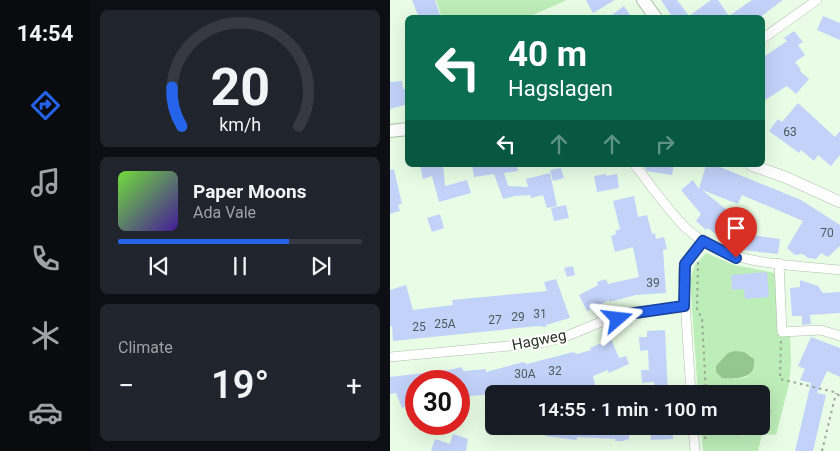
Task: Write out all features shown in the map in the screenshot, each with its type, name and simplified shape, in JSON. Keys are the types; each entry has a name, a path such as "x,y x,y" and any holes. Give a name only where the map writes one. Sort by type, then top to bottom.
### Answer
{"main road":[{"path":"643,0 654,15"},
{"path":"390,131 405,129"}],"street":[{"path":"765,37 817,0"},
{"path":"637,167 686,228 703,241 736,258 840,270"},
{"path":"756,167 840,202"},
{"path":"690,385 683,270 685,264 703,241"},
{"path":"779,263 782,332 821,330 840,336"},
{"name":"Hagweg","path":"390,357 541,343 562,338 601,322 608,323 628,314 684,306"},
{"path":"694,435 695,451"}],"path":[{"path":"693,254 699,264 697,309 702,318 706,385"},
{"path":"782,332 780,379 836,393 840,396"},
{"path":"822,451 836,393"}],"shaded area":[{"path":"436,0 567,0 533,15 441,15"},
{"path":"706,253 734,265 775,273 779,337 790,336 791,363 789,384 776,435 770,435 770,385 697,385 690,280 695,265","holes":["750,355 755,365 747,377 733,379"]},
{"path":"735,351 744,352 754,359 752,371 740,378 722,378 716,372 716,366 728,353"},
{"path":"702,435 762,435 758,451 703,451"}],"building":[{"path":"412,0 435,0 440,15 418,15"},
{"path":"586,0 615,0 593,13"},
{"path":"661,0 677,0 688,15 671,15"},
{"path":"711,0 718,0 728,15 690,15"},
{"path":"752,0 783,0 763,15 730,15"},
{"path":"624,6 630,15 612,15"},
{"path":"823,16 840,23 840,40 817,30"},
{"path":"794,31 803,42 798,45 805,55 795,62 800,71 809,79 796,94 787,86 765,100 765,56 787,41 784,38"},
{"path":"402,81 403,89 405,89 405,105 390,109 390,82"},
{"path":"798,103 835,137 840,131 840,155 831,166 818,155 814,161 801,150 799,153 769,131 778,119 782,122"},
{"path":"420,167 443,167 445,186 467,180 471,193 439,202 432,176 423,179"},
{"path":"472,167 517,167 518,171 504,173 508,186 528,187 526,179 550,173 557,206 547,208 543,195 531,198 530,195 515,196 503,199 494,174 474,177"},
{"path":"644,167 674,167 672,175 647,171"},
{"path":"705,167 720,167 801,200 840,225 840,246 828,257 821,253 816,259 808,258 803,254 795,255 787,248 803,221 742,195 738,204 702,190 752,230 752,235 780,239 778,254 743,250 744,239 718,236 708,228 706,230 696,221 701,214 681,190 693,180 699,189"},
{"path":"561,168 564,178 553,181 550,170"},
{"path":"394,169 402,204 398,205 400,211 390,214 390,170"},
{"path":"606,174 606,176 617,174 619,188 597,192 594,176"},
{"path":"634,196 638,217 647,215 652,234 655,233 656,239 664,237 667,249 663,250 666,293 636,295 609,302 609,300 587,311 579,295 598,285 597,282 606,279 608,284 639,277 633,247 615,252 611,236 620,229 613,201"},
{"path":"566,205 569,218 554,221 551,208"},
{"path":"440,214 444,228 432,232 427,218"},
{"path":"573,266 575,275 567,277 564,268"},
{"path":"767,272 769,297 745,299 744,289 732,290 731,275"},
{"path":"556,279 570,318 546,325 546,327 538,326 393,341 392,326 390,326 390,290 406,285 413,310 453,305 452,300 547,291 544,282"},
{"path":"800,280 818,286 823,293 840,292 840,313 810,315 811,324 802,325 802,316 792,316 790,288 800,287"},
{"path":"665,330 668,385 654,385 654,382 642,383 641,370 649,370 648,350 640,351 639,337 647,337 647,331"},
{"path":"811,337 840,348 840,377 827,371 817,393 826,395 813,451 795,451 811,383 800,380 805,369 798,366"},
{"path":"611,339 619,358 626,356 629,364 609,373 608,370 593,376 595,385 485,385 485,395 470,396 470,370 486,369 486,372 573,352 577,354 591,350 590,348"},
{"path":"461,367 463,370 449,370"},
{"path":"405,375 405,407 402,408 396,393 390,394 390,377"},
{"path":"453,435 468,439 466,451 431,451 435,439 450,444"},
{"path":"629,435 629,439 622,441 578,437 576,440 545,436"},
{"path":"651,435 673,435 673,439 651,440"}],"route":[{"path":"618,319 628,314 684,306 683,270 685,264 703,241 719,251 736,258"}]}
